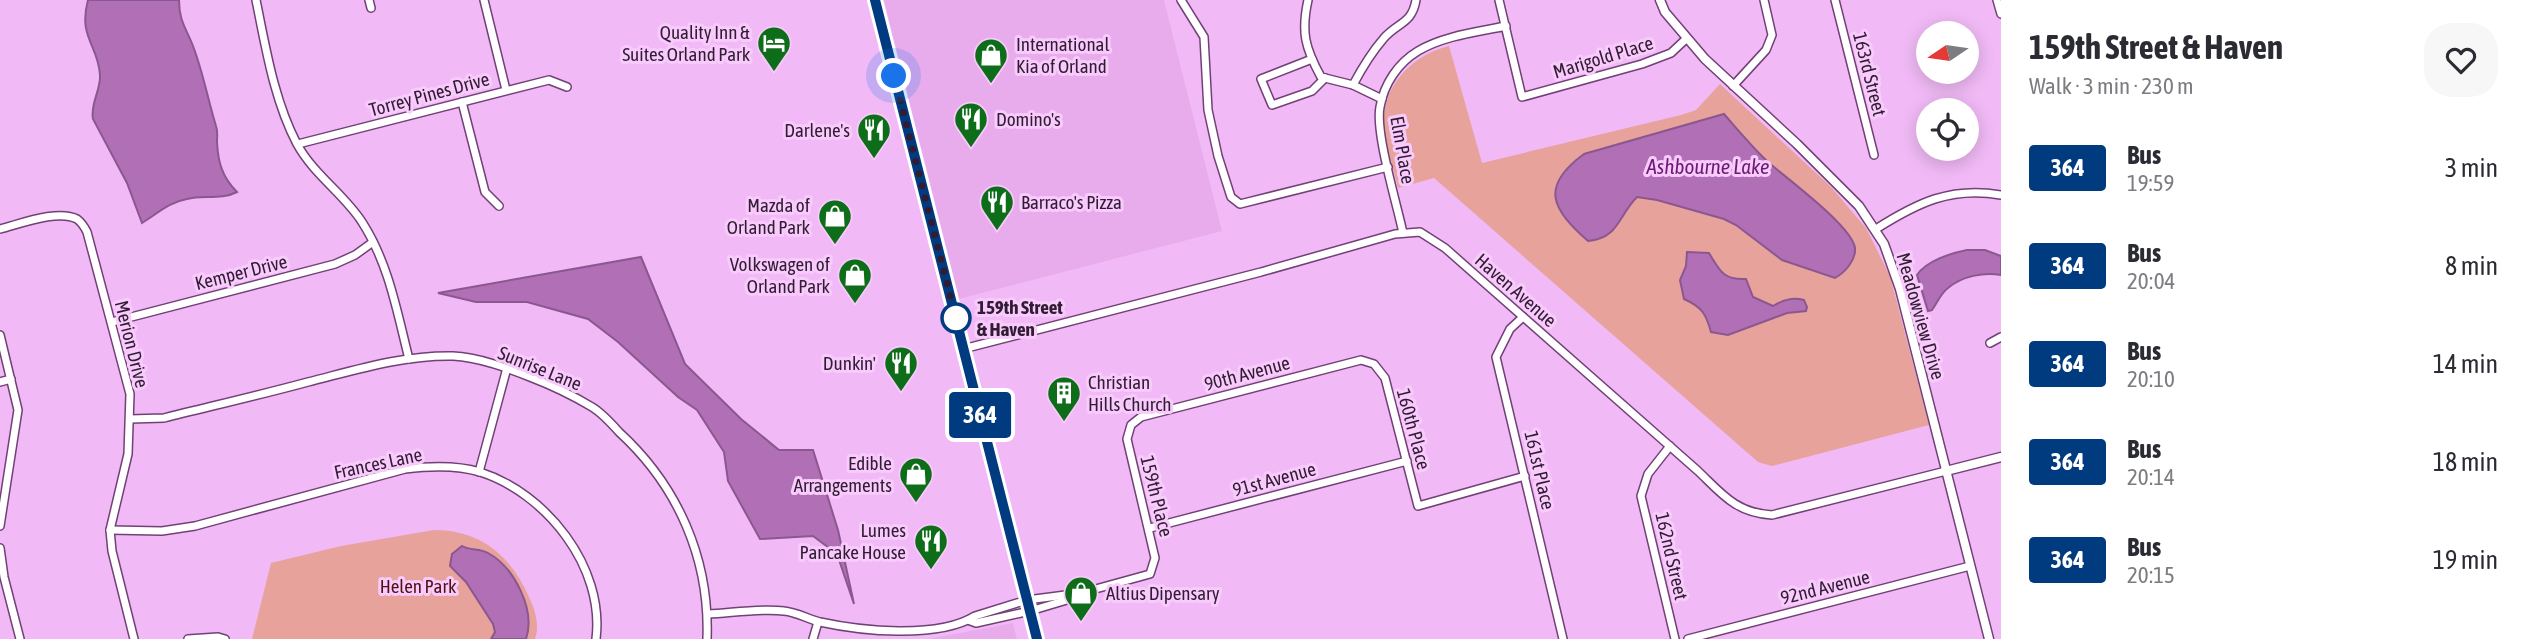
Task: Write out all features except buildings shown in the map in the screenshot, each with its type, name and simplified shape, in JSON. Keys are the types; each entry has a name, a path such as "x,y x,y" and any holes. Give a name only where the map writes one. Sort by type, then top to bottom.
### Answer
{"main road":[{"path":"875,0 1037,639"}],"street":[{"path":"256,0 280,106 310,165 361,220 373,242 387,271 409,359"},
{"path":"484,0 506,90"},
{"path":"1181,0 1204,37 1208,110 1231,197 1240,204 1388,167"},
{"path":"1308,0 1303,24 1307,47 1321,76 1353,85 1382,99"},
{"path":"1353,85 1367,58 1387,34 1406,22 1414,12 1416,0"},
{"path":"1499,0 1506,26"},
{"name":"Meadowview Drive","path":"1660,0 1665,12 1704,59 1848,194 1876,229 1891,260 1900,289 1989,639"},
{"path":"1734,86 1766,50 1772,35 1763,0"},
{"name":"163rd Street","path":"1835,0 1874,155"},
{"path":"1997,0 2001,14"},
{"name":"Elm Place","path":"1404,233 1379,129 1380,107 1390,80 1400,65 1419,50 1446,40 1506,26"},
{"name":"Marigold Place","path":"1506,26 1522,97 1642,64 1671,53 1687,38"},
{"path":"1312,59 1261,79 1272,105 1312,91 1325,78"},
{"name":"Torrey Pines Drive","path":"298,144 549,80 567,87"},
{"path":"462,102 485,192 499,206"},
{"path":"1876,229 1916,204 1950,194 1973,192 2001,195"},
{"name":"Merion Drive","path":"0,229 46,217 64,216 78,220 87,232 130,394 128,454 110,530 112,551 134,639"},
{"name":"Haven Avenue","path":"1404,233 1420,232 1445,248 1737,507 1759,514 1784,512 2001,457"},
{"path":"963,349 1404,233"},
{"name":"Kemper Drive","path":"112,322 335,264 355,255 373,242"},
{"name":"161st Place","path":"1523,317 1510,329 1496,357 1563,639"},
{"path":"0,334 18,410 15,439 1,502 0,526"},
{"path":"1990,343 2001,337"},
{"name":"Sunrise Lane","path":"130,419 164,418 372,365 409,359 456,356 507,368 556,387 594,408 628,439 658,472 681,511 701,566 708,614 706,639"},
{"name":"90th Avenue","path":"1131,425 1141,416 1361,360 1374,364"},
{"name":"160th Place","path":"1374,364 1385,378 1418,506 1525,476"},
{"path":"479,472 507,368"},
{"path":"0,382 11,379"},
{"name":"159th Place","path":"1029,606 1150,574 1156,558 1127,439 1131,425"},
{"name":"162nd Street","path":"1670,446 1648,474 1642,496 1675,639"},
{"name":"91st Avenue","path":"1150,528 1407,461"},
{"name":"Frances Lane","path":"110,530 162,531 195,526 405,469 427,466 479,472 521,491 555,521 574,546 590,582 598,627 596,639"},
{"path":"0,548 4,577 20,639"},
{"name":"92nd Avenue","path":"1688,639 1970,566"},
{"path":"708,614 784,611 818,622 857,629 902,631 925,630 975,616 1029,606"},
{"path":"813,639 818,622"},
{"path":"188,639 225,639"}],"shaded area":[{"path":"884,0 1164,0 1222,231 959,299"},
{"path":"1013,623 1017,639 928,639"}],"green space":[{"path":"1449,46 1482,163 1681,115 1696,110 1720,84 1831,187 1866,228 1890,276 1929,425 1772,466 1758,462 1434,178 1398,188 1384,129 1387,100 1401,75 1411,65 1435,50"},
{"name":"Helen Park","path":"434,530 451,531 480,540 503,558 522,582 535,612 535,639 252,639 271,563 341,546"}],"water":[{"path":"88,0 179,0 182,19 197,56 217,128 220,163 224,175 237,192 181,201 142,223 127,183 93,119 100,75 85,23"},
{"name":"Ashbourne Lake","path":"1724,114 1768,162 1831,215 1851,239 1855,248 1854,257 1838,276 1835,278 1782,260 1724,219 1657,200 1637,197 1612,231 1606,236 1588,241 1559,208 1556,188 1561,177 1584,154"},
{"path":"1967,250 1985,250 2001,256 2001,275 1988,274 1960,280 1946,290 1932,310 1928,311 1917,275 1933,262"},
{"path":"1687,252 1709,253 1727,276 1746,279 1753,297 1773,306 1788,300 1804,300 1806,311 1787,313 1728,335 1711,332 1702,312 1684,299 1680,280 1686,266"},
{"path":"641,257 685,364 741,419 779,450 813,450 838,530 854,604 837,554 813,536 760,539 728,481 724,452 697,410 678,397 618,342 588,319 527,302 476,302 438,293"},
{"path":"462,546 488,553 506,568 514,579 528,615 526,639 491,639 495,632 493,624 466,582 450,566 452,554"}],"bus line":[{"name":"364","path":"875,0 1037,639"}],"place":[{"name":"Quality Inn & Suites Orland Park","path":"774,73"},
{"name":"International Kia of Orland","path":"991,85"},
{"name":"Domino's","path":"971,149"},
{"name":"Darlene's","path":"874,160"},
{"name":"Barraco's Pizza","path":"997,232"},
{"name":"Mazda of Orland Park","path":"835,246"},
{"name":"Volkswagen of Orland Park","path":"855,305"},
{"name":"159th Street & Haven","path":"956,318"},
{"name":"Dunkin'","path":"901,393"},
{"name":"Christian Hills Church","path":"1064,423"},
{"name":"Edible Arrangements","path":"916,504"},
{"name":"Lumes Pancake House","path":"931,571"},
{"name":"Altius Dipensary","path":"1081,623"}],"route":[{"path":"894,76 957,322 956,318"}]}
